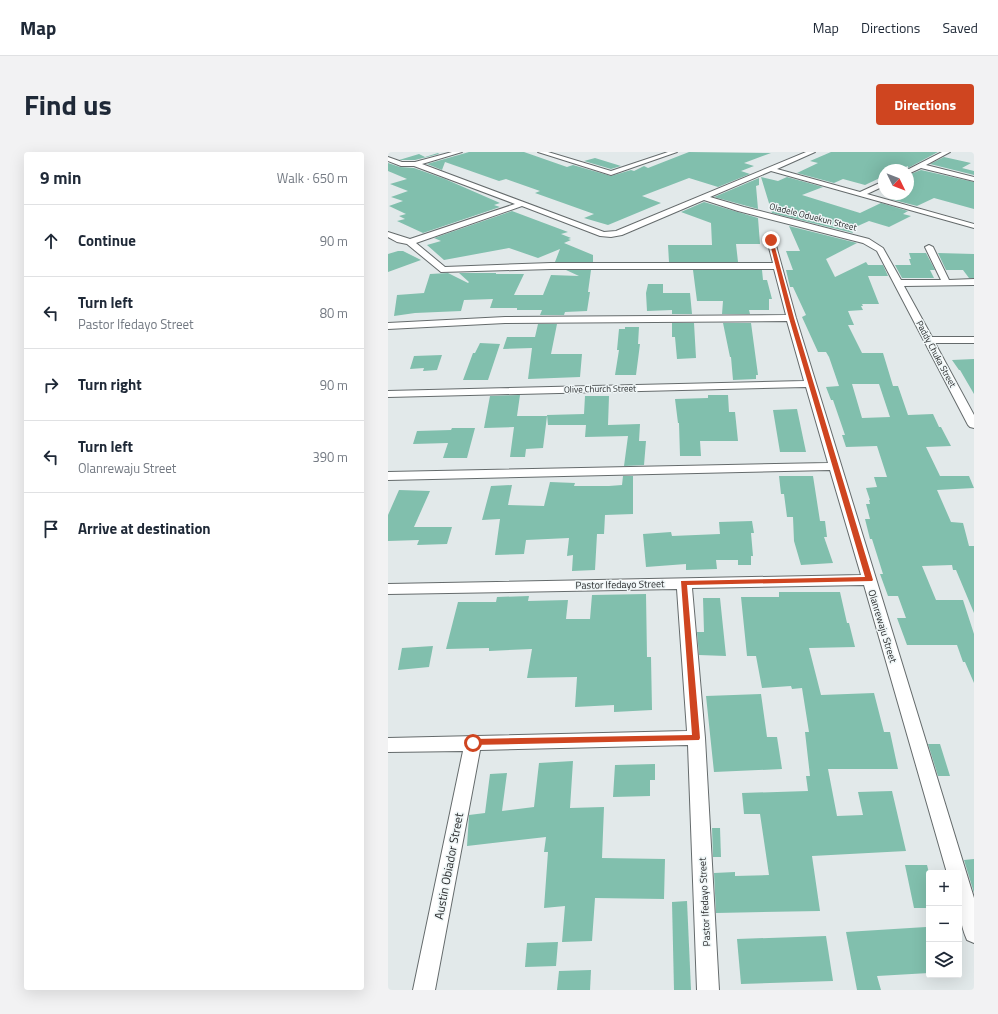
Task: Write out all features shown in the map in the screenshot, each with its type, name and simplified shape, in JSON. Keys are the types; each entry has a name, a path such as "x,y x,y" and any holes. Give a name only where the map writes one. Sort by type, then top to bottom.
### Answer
{"street":[{"path":"388,159 402,164 415,164 459,152"},
{"path":"541,152 611,174 674,152"},
{"path":"415,164 603,234 611,235 619,233 812,152"},
{"path":"914,169 947,152"},
{"path":"920,166 974,179"},
{"path":"770,169 974,226"},
{"path":"861,194 878,186"},
{"name":"Oladele Oduekun Street","path":"702,197 741,209 866,241 880,250 898,283"},
{"path":"410,242 522,204"},
{"path":"388,225 412,236 410,242"},
{"path":"388,234 400,240 410,242 444,270 551,266 777,266"},
{"name":"Olanrewaju Street","path":"771,240 791,318 834,466 956,870"},
{"path":"929,248 946,282"},
{"path":"898,283 974,282"},
{"name":"Paddy Chuka Street","path":"898,283 930,340 974,425"},
{"path":"388,326 505,320 791,318"},
{"path":"930,340 974,340"},
{"name":"Olive Church Street","path":"388,394 811,384"},
{"path":"388,476 834,466"},
{"path":"684,583 869,580"},
{"name":"Pastor Ifedayo Street","path":"388,589 684,583 696,738 708,990"},
{"path":"388,744 696,738"},
{"name":"Austin Obiador Street","path":"424,990 473,743"},
{"path":"962,887 970,906 974,933"}],"building":[{"path":"469,152 524,152 567,167 573,165 611,176 631,170 634,171 644,166 648,168 689,152 771,153 744,163 754,166 741,171 750,174 718,187 689,178 642,196 661,203 608,225 584,218 594,214 535,193 540,191 506,179 499,181 445,162 442,170 427,164"},
{"path":"831,152 938,152 914,165 878,164 878,179 865,185 843,179 834,183 797,173 818,163 810,161"},
{"path":"419,154 425,157 439,154 415,160 399,160"},
{"path":"944,157 971,163 962,168 974,171 974,175 930,164"},
{"path":"595,158 621,166 611,169 584,161"},
{"path":"388,163 400,167 414,168 445,179 500,203 494,205 500,207 423,233 397,221 405,219 399,216 406,214 389,206 403,201 391,197 408,191 390,184 407,179 388,171"},
{"path":"921,170 974,182 974,209 934,198 917,206 894,200 914,200 914,173"},
{"path":"761,177 778,181 787,177 823,187 802,195 860,213 881,203 908,211 903,214 911,216 889,227 869,221 851,229 853,233 772,213"},
{"path":"759,178 759,185 756,186 758,209 714,197"},
{"path":"704,202 758,218 760,244 736,244 738,262 669,262 668,245 712,245 711,223 681,212"},
{"path":"512,211 568,232 561,234 571,238 568,239 571,240 564,243 593,255 593,262 555,262 560,249 538,258 509,248 444,260 427,245 441,241 434,238"},
{"path":"789,226 857,243 826,259 835,277 866,262 868,265 883,265 888,276 868,276 879,304 862,304 863,306 861,306 863,310 848,311 854,325 848,325 862,353 883,353 893,386 898,386 908,415 933,414 939,427 941,427 951,446 926,447 940,476 969,476 974,488 937,490 951,522 963,523 969,546 974,546 974,613 956,570 953,570 952,565 922,566 936,600 963,600 974,634 974,683 965,662 963,662 957,645 907,645 897,618 906,618 898,596 888,596 880,574 883,574 872,539 870,539 865,519 870,519 866,504 870,504 870,500 866,488 877,487 874,477 887,477 877,446 846,447 842,435 845,435 833,400 831,400 826,387 839,386 829,357 826,352 818,352 802,317 806,315 793,287 790,287 786,270 793,270 786,251 800,251","holes":["852,384 879,384 890,417 862,418"]},
{"path":"403,251 421,260 388,272 388,254"},
{"path":"909,253 926,253 935,270 930,270 934,278 902,278 895,265 911,265"},
{"path":"938,253 974,254 974,278 969,278 963,270 946,270"},
{"path":"566,270 591,270 587,311 565,312 564,315 540,315 542,310 490,308 493,299 464,300 461,311 415,313 394,316 397,295 424,293 430,274 448,273 468,283 469,282 459,273 524,274 514,295 543,295 551,275 579,276"},
{"path":"693,270 762,270 763,280 767,280 772,299 769,299 769,310 749,310 750,314 722,314 723,301 697,301"},
{"path":"648,284 663,284 663,293 690,293 692,314 672,314 672,310 647,311 646,293"},
{"path":"672,323 694,323 696,358 677,359 675,337 672,337"},
{"path":"723,323 751,323 758,375 756,375 756,379 733,380 731,357"},
{"path":"538,324 557,324 551,354 582,354 580,377 528,379 532,348 503,349 507,337 535,337"},
{"path":"625,327 639,327 638,344 640,344 636,375 615,375 619,350 617,350 619,329 625,329"},
{"path":"480,343 500,344 488,380 463,380 473,353 475,353"},
{"path":"442,355 437,370 423,371 424,368 410,369 414,356"},
{"path":"974,359 974,394 960,370 952,360"},
{"path":"520,395 517,416 547,416 543,448 526,449 525,457 510,457 514,427 484,428 490,396"},
{"path":"708,395 728,395 729,412 735,412 738,441 700,441 701,456 680,456 679,423 675,399 708,398"},
{"path":"585,396 609,396 608,425 640,424 639,441 646,441 644,465 624,466 628,436 585,437 586,425 548,425 547,415 584,414"},
{"path":"797,409 806,452 780,452 773,410"},
{"path":"452,428 475,428 467,458 443,458 448,443 413,444 417,431 451,430"},
{"path":"623,476 633,476 633,514 605,515 604,534 597,534 595,570 572,571 573,555 567,556 569,538 526,540 524,554 495,555 500,519 482,520 491,486 512,485 508,505 544,506 550,482 575,483 574,486 622,485"},
{"path":"779,476 813,476 820,521 825,521 827,537 824,537 833,563 801,565 794,541 793,517 787,517 784,494 781,494"},
{"path":"399,490 430,491 414,527 452,527 447,544 417,545 419,540 388,541 388,515"},
{"path":"752,521 754,533 751,533 753,556 751,556 751,565 738,565 738,560 716,560 717,569 686,570 686,564 646,567 643,534 671,532 672,536 720,534 719,522"},
{"path":"779,592 840,592 847,623 849,623 855,647 809,648 821,695 874,693 884,732 890,732 898,769 828,769 837,816 863,815 858,792 892,791 906,851 812,856 820,911 716,913 714,873 735,872 735,876 769,875 760,814 744,814 742,793 808,791 806,776 810,776 805,732 809,732 802,688 792,689 791,686 762,688 756,656 747,656 741,597 779,597"},
{"path":"646,594 647,657 651,657 652,710 614,712 614,705 575,707 577,677 527,678 532,649 489,651 489,648 446,649 458,602 496,602 497,597 529,596 528,601 568,600 566,619 590,619 592,595"},
{"path":"703,598 720,598 726,656 699,655 697,632 704,632"},
{"path":"433,646 429,667 398,670 402,648"},
{"path":"761,694 767,737 777,737 782,769 714,772 706,696"},
{"path":"928,744 940,744 950,776 938,776"},
{"path":"573,761 570,808 604,807 602,858 665,859 664,899 595,898 592,941 562,942 565,906 544,908 548,852 544,852 546,837 467,846 469,815 485,813 490,774 507,773 502,811 534,807 539,763"},
{"path":"655,764 655,780 650,780 650,796 613,797 615,765"},
{"path":"712,828 720,828 721,857 713,857"},
{"path":"974,859 974,893 964,860"},
{"path":"905,865 927,865 928,870 926,870 926,908 914,908"},
{"path":"687,901 691,990 674,990 672,902"},
{"path":"926,927 926,973 877,976 881,990 857,990 846,932"},
{"path":"826,936 833,981 741,984 737,939"},
{"path":"558,942 556,966 525,967 527,943"},
{"path":"591,970 590,990 557,990 559,971"}],"route":[{"path":"473,743 696,738 684,583 869,580 791,318 771,240"}]}
